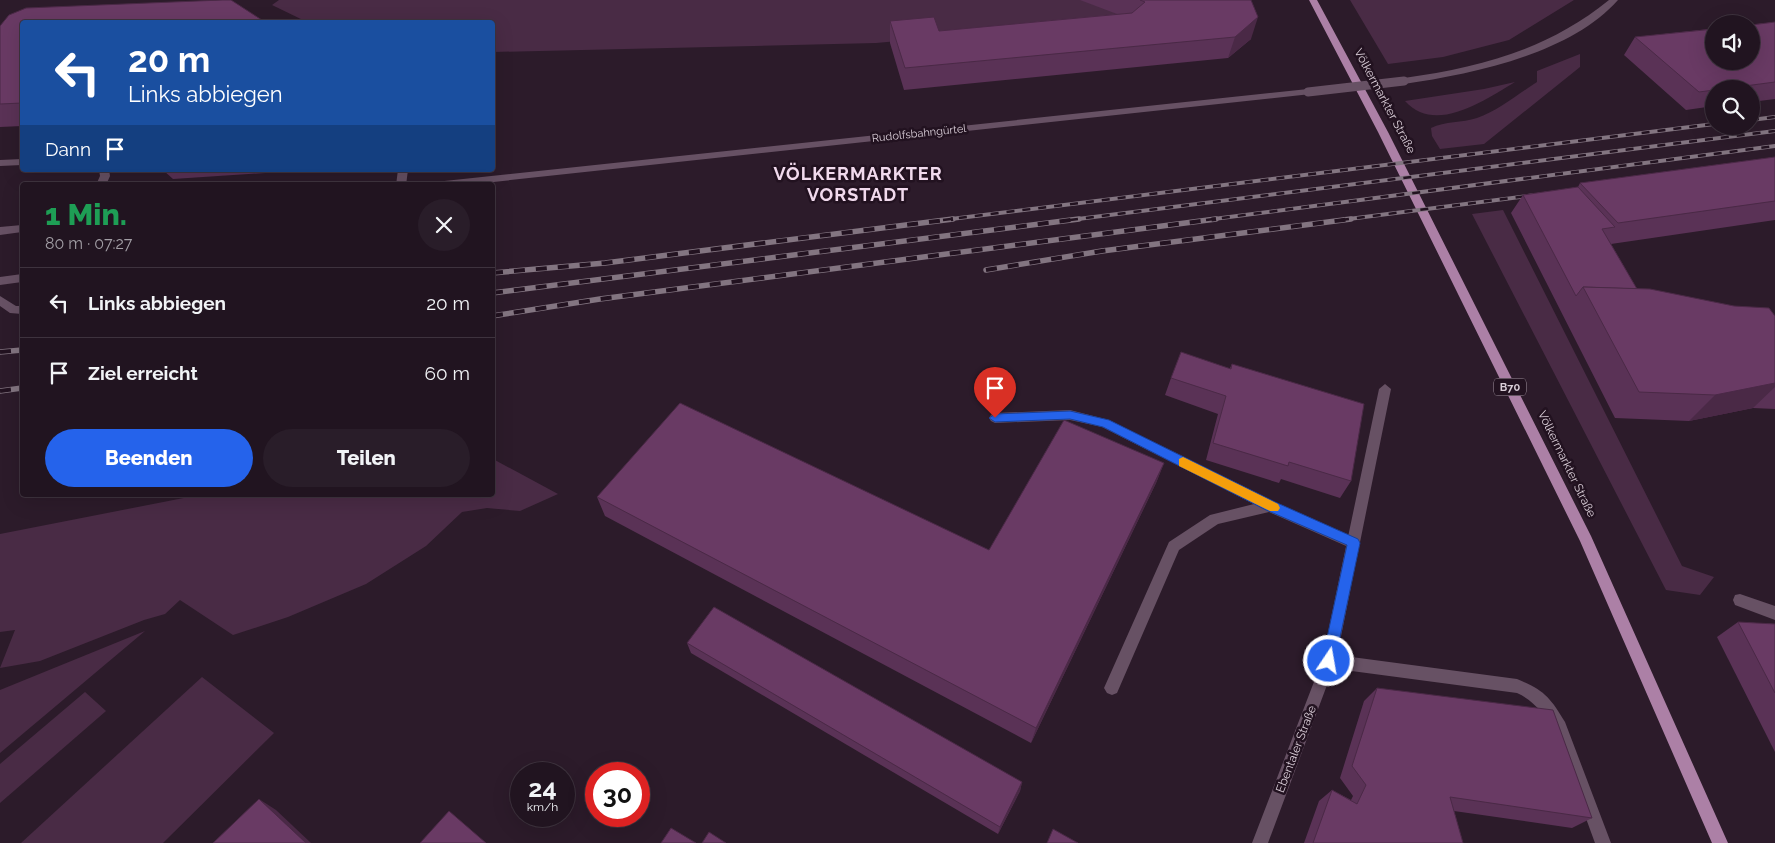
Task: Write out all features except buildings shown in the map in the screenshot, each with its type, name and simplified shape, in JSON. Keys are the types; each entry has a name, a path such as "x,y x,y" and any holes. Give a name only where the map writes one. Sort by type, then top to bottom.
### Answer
{"main road":[{"name":"Völkermarkter Straße","path":"1313,0 1383,132 1586,540 1720,843"}],"street":[{"name":"Rudolfsbahngürtel","path":"463,182 1404,81 1478,68 1551,43 1594,18 1614,0"},
{"path":"0,163 20,162"},
{"path":"0,231 20,228"},
{"path":"0,286 0,281 20,278"},
{"path":"0,300 14,310 20,310"},
{"name":"Ebentaler Straße","path":"1260,843 1329,661 1385,389"},
{"path":"995,418 1070,415 1105,423 1270,506 1353,543"},
{"path":"1112,688 1174,546 1215,519 1270,506"},
{"path":"1740,600 1775,613"},
{"path":"1329,661 1517,686 1534,693 1549,708 1560,727 1603,843"}],"shaded area":[{"path":"279,0 1148,0 1122,21 876,43 495,52 495,20 303,20 272,5"},
{"path":"1350,0 1574,0 1509,40 1443,57 1388,64"},
{"path":"1580,54 1580,67 1484,144 1440,149 1432,136 1431,128 1448,123 1471,120 1493,111 1537,82 1537,71"},
{"path":"1515,82 1475,105 1445,115 1431,115 1417,111 1405,101 1484,89"},
{"path":"1503,210 1682,566 1714,577 1700,595 1666,590 1472,214"},
{"path":"495,460 558,494 520,511 487,508 462,512 426,546 366,584 288,617 233,635 180,600 165,614 144,620 40,661 0,668 15,630 0,632 0,534 189,497 495,497"},
{"path":"145,631 0,753 0,690"},
{"path":"202,677 274,733 163,843 21,843"},
{"path":"85,692 106,711 0,803 0,764"}],"railway":[{"path":"1760,119 1775,117"},
{"path":"943,220 1705,125"},
{"path":"1070,220 1775,131"},
{"path":"1206,220 1775,146"},
{"path":"1341,220 1535,195"},
{"path":"495,273 605,263 953,219"},
{"path":"495,293 1079,219"},
{"path":"495,316 600,299 1216,219"},
{"path":"986,270 1102,251 1351,219"},
{"path":"0,352 20,350"},
{"path":"0,391 20,388"}],"slow traffic":[{"path":"1183,462 1274,508"}],"district":[{"name":"VÖLKERMARKTER VORSTADT","path":"858,184"}],"route":[{"path":"995,418 1070,415 1105,423 1270,506 1353,543 1329,661"}]}
